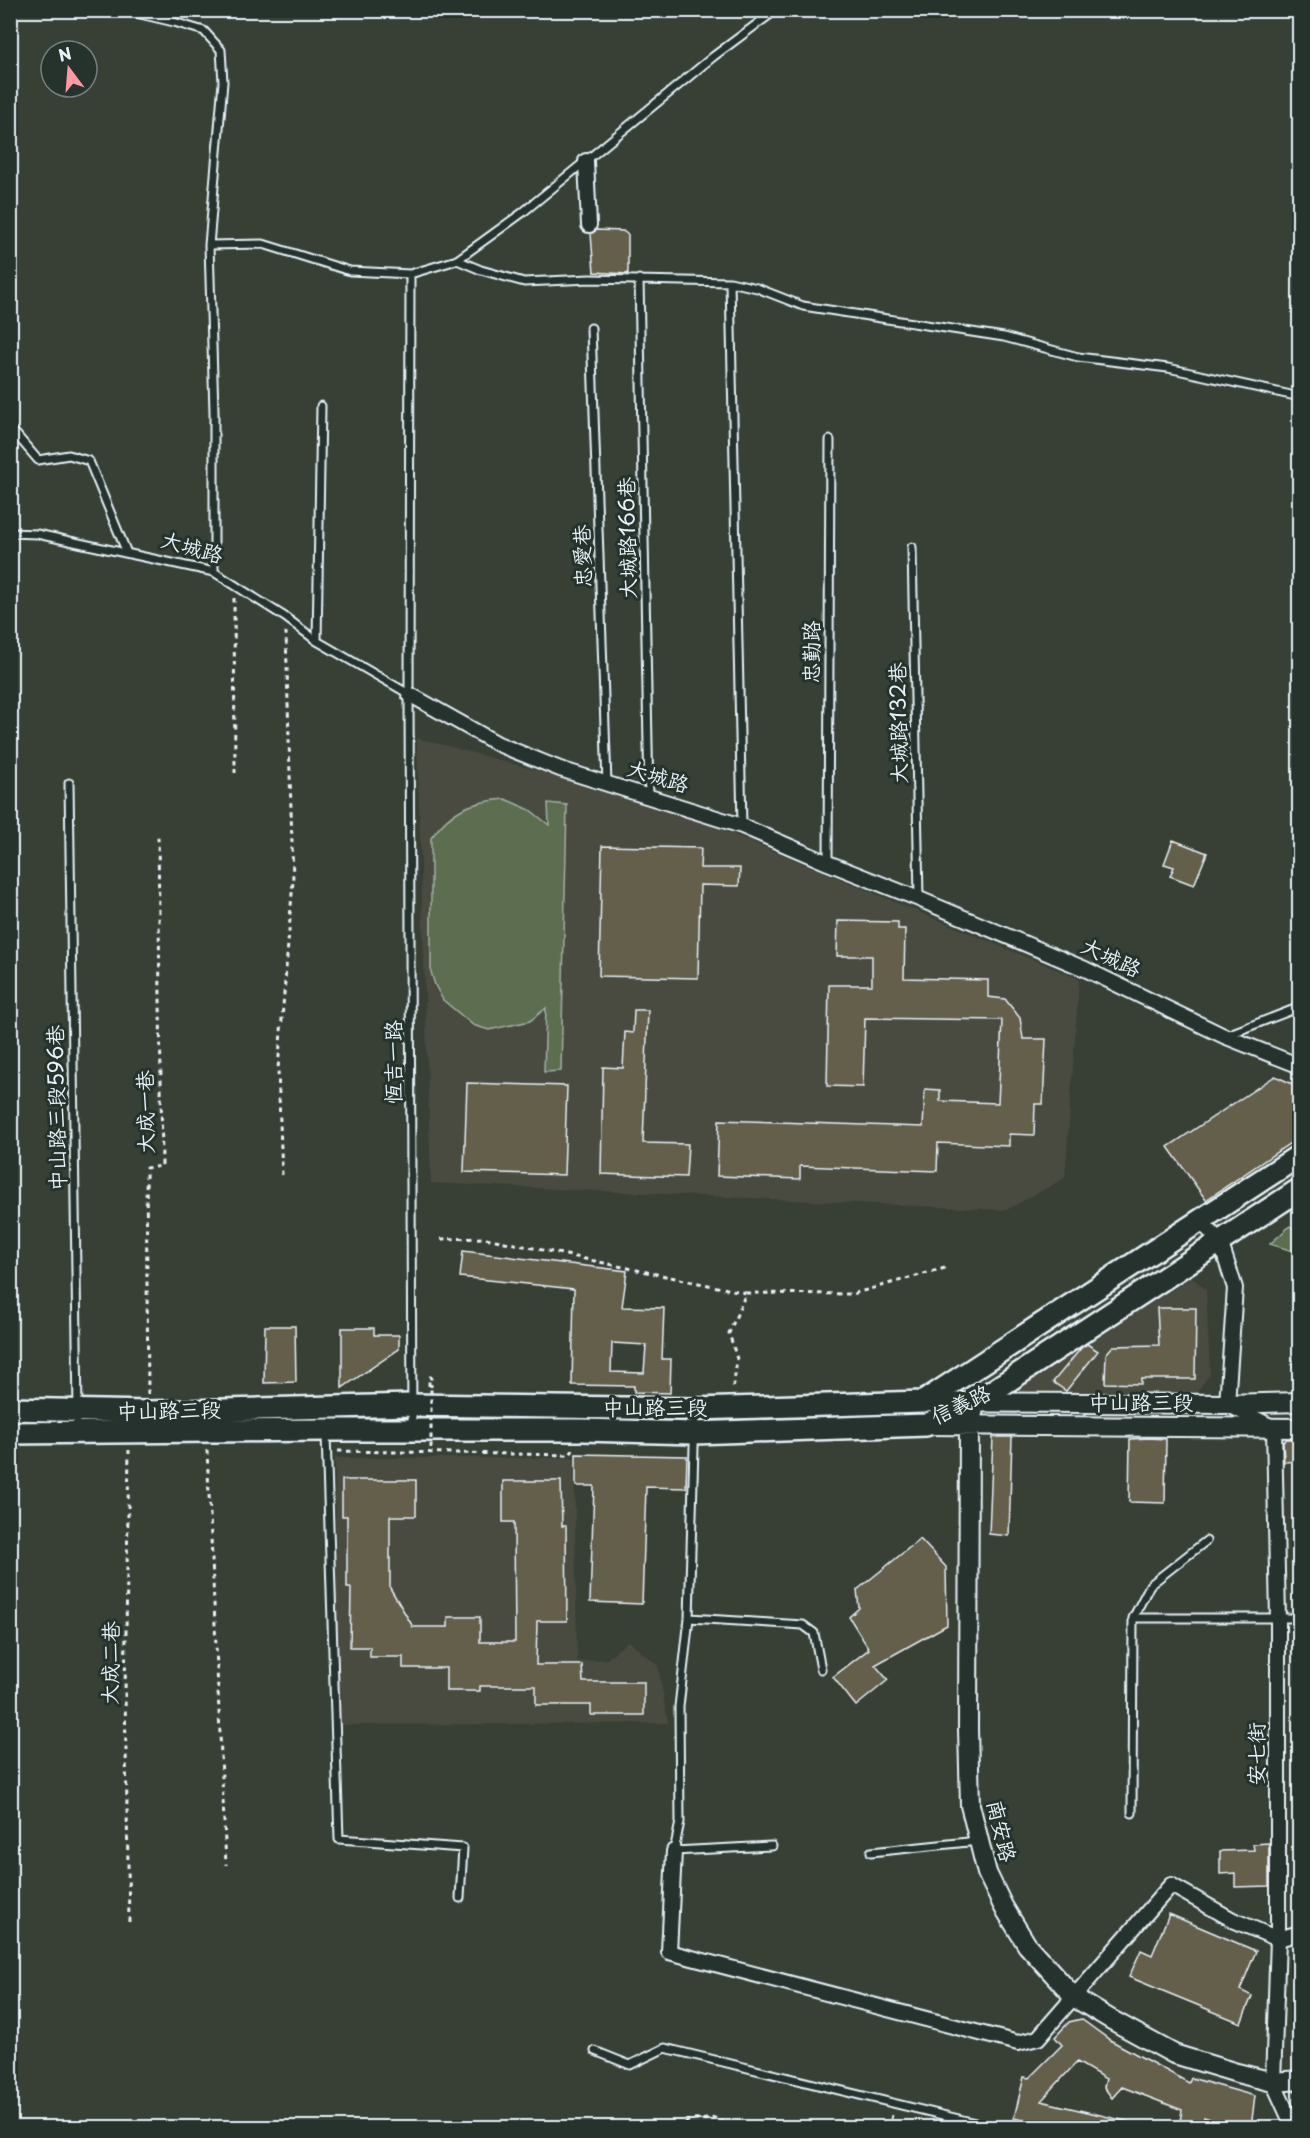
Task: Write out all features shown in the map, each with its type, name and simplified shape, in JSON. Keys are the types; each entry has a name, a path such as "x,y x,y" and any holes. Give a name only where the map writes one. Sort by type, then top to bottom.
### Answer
{"main road":[{"name":"信義路","path":"1299,1155 1201,1222 923,1402 926,1425 976,1402 1299,1190"},
{"name":"中山路三段","path":"10,1409 148,1412 411,1405 695,1409 923,1402"},
{"name":"中山路三段","path":"10,1433 206,1432 326,1440 412,1431 583,1430 694,1433 926,1425"}],"street":[{"path":"586,161 589,225"},
{"name":"大城路","path":"409,694 498,744 560,769 742,826 1085,969 1224,1036 1299,1066"},
{"path":"1201,1222 1220,1241 1235,1288 1227,1404 1274,1428"},
{"name":"中山路三段","path":"923,1402 1227,1404 1299,1402"},
{"name":"南安路","path":"976,1402 969,1427 968,1729 970,1805 987,1873 1003,1906 1027,1945 1075,1998 1174,2055 1274,2082 1299,2080"},
{"name":"中山路三段","path":"926,1425 1299,1428"},
{"name":"安七街","path":"1274,1428 1278,1619 1278,1939 1274,2082 1294,2127"},
{"path":"674,1851 669,1952 1018,2043 1038,2038 1171,1886 1233,1920 1278,1939 1299,1933"}],"lane":[{"path":"123,10 204,31 221,50 223,82 209,245 214,412 214,572"},
{"path":"209,245 263,244 350,271 410,274 457,260 522,213 714,56 776,10"},
{"path":"457,260 481,270 524,282 639,279 730,282 757,288 803,306 1004,337 1078,357 1168,368 1299,397"},
{"name":"恆吉一路","path":"410,274 412,1431"},
{"name":"大城路166巷","path":"639,279 649,796"},
{"path":"730,282 742,826"},
{"name":"忠愛巷","path":"591,328 607,784"},
{"path":"317,641 321,406"},
{"path":"10,430 38,460 69,455 89,461 127,553"},
{"name":"忠勤路","path":"828,863 830,440"},
{"name":"大城路","path":"10,533 37,534 214,572 285,617 317,641 409,694"},
{"name":"大城路132巷","path":"912,547 919,898"},
{"name":"中山路三段596巷","path":"69,783 78,1412 76,1433"},
{"path":"1224,1036 1299,1007"},
{"path":"695,1409 689,1618 679,1707 680,1822 674,1851 772,1846"},
{"path":"326,1440 339,1839 463,1848 460,1898"},
{"path":"1132,1813 1133,1618 1150,1585 1206,1541"},
{"path":"689,1618 803,1624 814,1633 821,1669"},
{"path":"1133,1618 1299,1618"},
{"path":"871,1852 978,1841"},
{"path":"595,2052 630,2065 665,2048 996,2127"}],"path":[{"path":"234,584 235,773"},
{"path":"282,1175 278,1069 293,881 285,617"},
{"name":"大成一巷","path":"148,1412 146,1168 162,1166 158,833"},
{"path":"441,1239 486,1238 746,1293 852,1294 945,1268"},
{"path":"731,1407 737,1359 729,1333 746,1293"},
{"path":"429,1392 429,1377 431,1377 430,1448"},
{"path":"326,1440 570,1455 583,1430"},
{"path":"206,1432 225,1865"},
{"name":"大成二巷","path":"129,1922 125,1694 130,1433"},
{"path":"678,2127 688,2121 715,2118 733,2127"}],"shaded area":[{"path":"417,738 661,804 1079,979 1065,1178 1006,1210 431,1183"},
{"path":"1192,1277 1206,1290 1210,1374 1196,1393 1011,1393"},
{"path":"335,1458 574,1458 577,1662 607,1659 628,1641 658,1666 668,1723 338,1725"}],"green space":[{"path":"505,799 530,810 549,825 548,803 567,805 561,1071 544,1072 546,1008 530,1021 489,1030 473,1025 443,1000 431,972 431,838 446,820 463,809 482,802"},
{"path":"1290,1226 1299,1230 1299,1253 1270,1244"},
{"path":"1299,1295 1299,1368 1293,1368"}],"building":[{"path":"597,230 623,231 628,235 628,274 594,272 591,234"},
{"path":"1173,840 1207,853 1194,885 1170,876 1174,867 1164,864"},
{"path":"602,846 701,848 700,868 740,868 739,886 700,885 698,978 599,976"},
{"path":"838,921 898,922 898,929 905,929 904,978 988,980 988,997 1005,999 1020,1018 1023,1039 1046,1039 1043,1104 1035,1104 1034,1135 1009,1134 1009,1146 938,1143 937,1171 800,1166 800,1179 717,1176 719,1120 923,1127 925,1089 940,1090 940,1101 998,1103 1002,1020 865,1018 863,1087 827,1086 829,985 872,985 872,956 837,956"},
{"path":"634,1010 648,1010 643,1143 688,1144 686,1177 601,1174 603,1067 623,1068 625,1032 633,1033"},
{"path":"1275,1076 1299,1087 1299,1137 1206,1200 1168,1147"},
{"path":"467,1083 567,1086 564,1175 464,1172"},
{"path":"463,1251 627,1271 622,1307 664,1308 662,1359 671,1359 670,1393 634,1392 634,1386 572,1385 574,1289 460,1277","holes":["612,1343 646,1345 644,1373 611,1372"]},
{"path":"1157,1308 1196,1308 1195,1379 1141,1379 1141,1384 1105,1383 1106,1354 1113,1346 1159,1345"},
{"path":"265,1326 295,1326 296,1382 264,1383"},
{"path":"342,1328 374,1328 374,1335 399,1335 399,1349 342,1388"},
{"path":"1087,1344 1098,1351 1066,1391 1053,1382"},
{"path":"993,1437 1012,1437 1009,1536 989,1534"},
{"path":"1130,1439 1166,1439 1165,1503 1129,1502"},
{"path":"1287,1439 1298,1439 1299,1461 1284,1462 1283,1442"},
{"path":"576,1454 687,1456 686,1488 646,1487 642,1604 590,1602 594,1486 576,1486"},
{"path":"342,1480 416,1480 416,1516 390,1516 390,1588 413,1627 448,1627 448,1617 480,1617 480,1642 515,1642 514,1522 503,1522 503,1481 561,1481 562,1526 566,1526 567,1621 537,1621 536,1665 582,1665 583,1682 644,1682 644,1715 591,1715 591,1705 536,1705 536,1686 480,1686 480,1691 446,1691 446,1668 403,1668 403,1657 370,1657 370,1647 350,1647 351,1588 347,1588 347,1516 342,1516"},
{"path":"920,1539 946,1567 947,1625 875,1665 888,1680 856,1706 833,1677 869,1649 849,1617 859,1608 857,1590"},
{"path":"1269,1843 1269,1886 1235,1887 1235,1873 1220,1874 1220,1851 1254,1850 1253,1844"},
{"path":"1169,1914 1256,1951 1240,1990 1252,1996 1241,2023 1129,1977 1141,1950 1152,1955"},
{"path":"1081,2019 1110,2040 1189,2083 1191,2078 1255,2096 1251,2127 1235,2127 1204,2117 1203,2127 1179,2127 1182,2110 1122,2087 1112,2098 1104,2087 1106,2079 1077,2062 1041,2101 1130,2122 1129,2127 1053,2127 1014,2118 1024,2077 1029,2078 1062,2045 1055,2037 1069,2022"}]}
